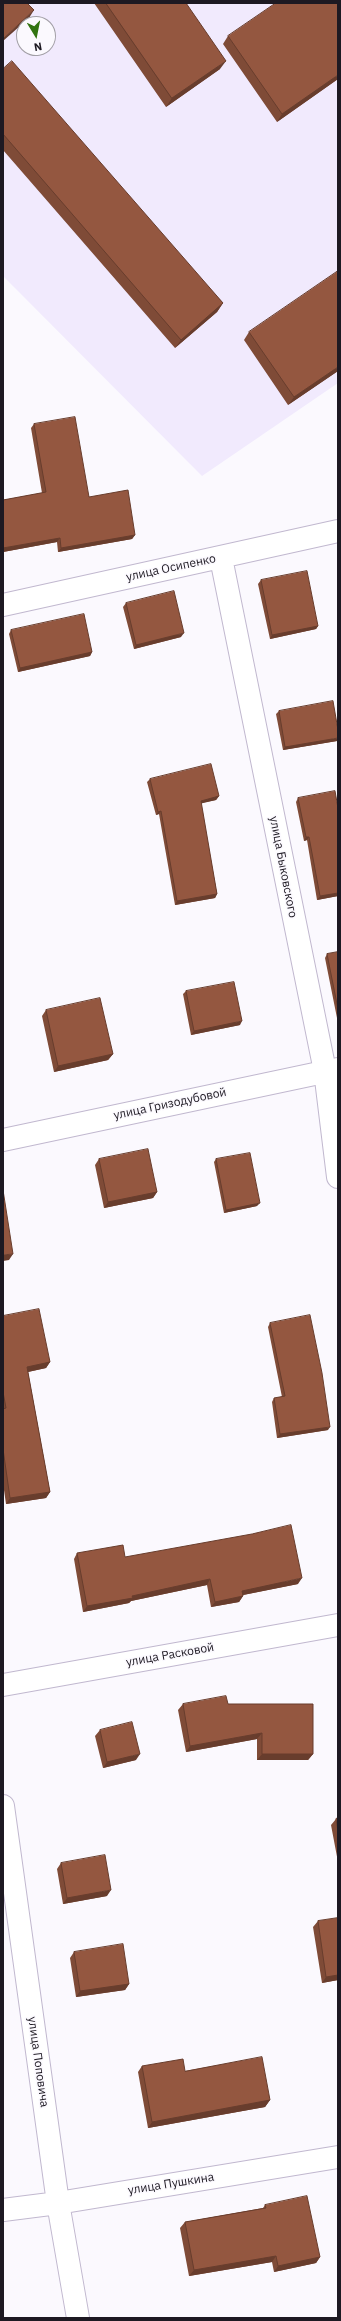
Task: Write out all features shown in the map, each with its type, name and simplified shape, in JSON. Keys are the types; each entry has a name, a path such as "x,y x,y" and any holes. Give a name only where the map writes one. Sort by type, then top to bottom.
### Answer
{"street":[{"name":"улица Осипенко","path":"3,605 338,531"},
{"name":"улица Быковского","path":"220,558 331,1070 338,1177"},
{"name":"улица Гризодубовой","path":"3,1140 331,1070"},
{"name":"улица Расковой","path":"3,1685 338,1625"},
{"name":"улица Поповича","path":"3,1806 58,2203 78,2318"},
{"name":"улица Пушкина","path":"3,2210 58,2203 338,2157"}],"shaded area":[{"path":"3,3 338,3 338,383 202,476 3,276"}],"building":[{"path":"3,3 27,3 34,10 28,16 16,16 16,27 3,39"},
{"path":"106,3 186,3 226,61 172,98"},
{"path":"276,3 338,3 338,75 282,114 228,36"},
{"path":"12,61 223,303 181,340 3,134 3,69"},
{"path":"338,271 338,367 294,397 249,332"},
{"path":"75,417 89,497 128,490 135,535 61,548 60,538 3,548 3,500 46,492 34,424"},
{"path":"307,571 318,626 272,635 261,580"},
{"path":"174,591 184,633 136,645 126,603"},
{"path":"84,614 92,652 20,668 11,630"},
{"path":"333,701 338,738 285,747 279,711"},
{"path":"211,764 219,796 201,801 217,894 177,901 161,811 158,812 150,779"},
{"path":"335,791 338,808 338,893 320,896 309,837 306,837 298,798"},
{"path":"338,952 338,1009 327,954"},
{"path":"234,982 242,1021 194,1031 186,991"},
{"path":"100,998 113,1054 58,1066 46,1010"},
{"path":"148,1149 157,1192 108,1202 99,1159"},
{"path":"250,1153 260,1203 226,1210 216,1159"},
{"path":"3,1190 13,1254 3,1255"},
{"path":"39,1309 50,1362 27,1367 50,1492 10,1498 3,1449 3,1409 6,1408 3,1392 3,1316"},
{"path":"310,1315 322,1373 330,1427 280,1434 274,1398 285,1396 270,1323"},
{"path":"291,1525 302,1578 242,1591 243,1596 215,1602 210,1579 132,1596 133,1598 87,1606 77,1553 123,1545 125,1557 252,1534"},
{"path":"226,1696 228,1704 313,1704 313,1754 262,1754 262,1733 190,1746 183,1704"},
{"path":"132,1722 140,1754 107,1762 100,1730"},
{"path":"338,1818 338,1832 336,1819"},
{"path":"105,1855 111,1890 67,1898 61,1863"},
{"path":"338,1918 338,1975 326,1977 318,1921"},
{"path":"123,1944 129,1984 80,1991 74,1952"},
{"path":"262,2057 270,2100 152,2122 142,2066 183,2059 185,2071"},
{"path":"307,2196 320,2257 278,2266 276,2256 194,2270 185,2222 266,2208 265,2205"}]}
